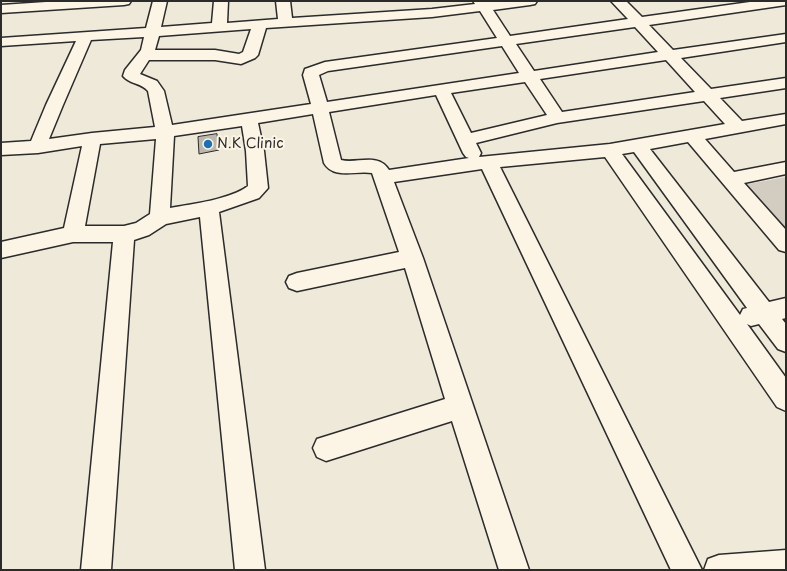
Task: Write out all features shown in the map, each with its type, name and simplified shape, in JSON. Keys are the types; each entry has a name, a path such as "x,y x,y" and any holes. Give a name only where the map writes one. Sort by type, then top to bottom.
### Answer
{"street":[{"path":"9,1 1,9 124,1"},
{"path":"160,1 148,50 133,70 131,76 151,84 156,91 165,132 160,218"},
{"path":"219,28 221,1"},
{"path":"283,1 285,23"},
{"path":"406,1 411,14"},
{"path":"3,45 85,36 285,23 347,13 411,14 482,4 530,1"},
{"path":"618,1 739,128"},
{"path":"514,570 412,258 383,177 379,169 374,166 340,167 333,163 320,108 310,75 311,72 316,69 766,2 783,7"},
{"path":"482,4 557,118"},
{"path":"145,55 215,55 241,59 250,55 260,25"},
{"path":"38,146 46,122 71,72 85,36"},
{"path":"1,166 3,148 38,146 165,132 786,38"},
{"path":"466,140 557,118 786,83"},
{"path":"442,89 466,140 483,163 687,570"},
{"path":"2,254 73,234 124,234 142,230 160,218 210,208 252,193 258,188 255,151 249,119"},
{"path":"383,177 483,163 610,150 786,120"},
{"path":"693,136 786,244"},
{"path":"73,234 92,139"},
{"path":"638,146 786,342"},
{"path":"610,150 786,399"},
{"path":"730,179 786,168"},
{"path":"210,208 250,570"},
{"path":"96,570 124,234"},
{"path":"297,282 412,258"},
{"path":"730,320 786,308"},
{"path":"326,448 461,406"},
{"path":"719,570 786,565"}],"shaded area":[{"path":"786,177 786,234 743,185"}],"building":[{"path":"217,134 219,150 199,154 198,137"}],"place":[{"name":"N.K Clinic","path":"208,144"}]}
